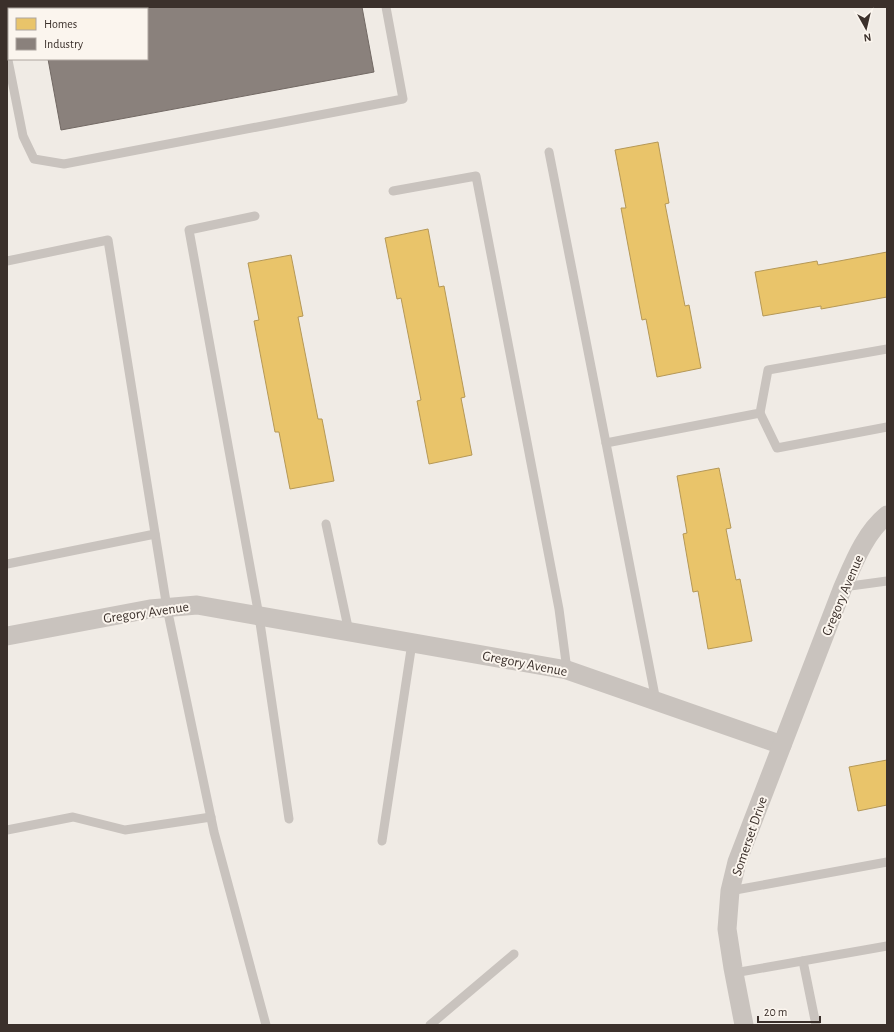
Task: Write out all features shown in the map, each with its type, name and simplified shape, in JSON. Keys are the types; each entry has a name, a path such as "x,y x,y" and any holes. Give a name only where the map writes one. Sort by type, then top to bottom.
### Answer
{"street":[{"name":"Gregory Avenue","path":"7,636 150,609 197,606 567,670 782,745 855,559 868,536 887,515"},
{"name":"Somerset Drive","path":"744,1025 727,929 730,891 737,862 782,745"}],"lane":[{"path":"7,55 23,136 34,159 64,164 403,99 386,7"},
{"path":"549,152 656,701"},
{"path":"393,191 476,176 559,609 567,670"},
{"path":"255,216 189,230 259,616 290,819"},
{"path":"7,261 108,240 167,608 214,832 266,1025"},
{"path":"887,349 768,370 760,413 776,448 887,427"},
{"path":"606,443 760,413"},
{"path":"326,524 349,632"},
{"path":"7,564 155,534"},
{"path":"843,587 887,581"},
{"path":"382,841 412,643"},
{"path":"7,830 73,817 125,830 211,816"},
{"path":"730,891 887,862"},
{"path":"734,973 887,946"},
{"path":"430,1025 514,954"},
{"path":"803,961 816,1025"}],"building: Homes":[{"path":"658,142 669,203 665,204 685,306 689,305 701,368 657,377 646,319 642,320 621,208 626,208 615,150"},
{"path":"428,229 439,287 444,286 465,397 461,398 472,455 429,464 417,401 421,400 401,298 397,299 385,238"},
{"path":"887,252 887,297 821,309 821,306 763,316 755,272 817,261 818,265"},
{"path":"291,255 303,316 298,317 318,419 322,419 334,481 290,489 279,432 275,432 254,321 259,320 248,263"},
{"path":"719,468 731,528 726,529 736,580 740,579 752,641 708,649 698,591 693,592 683,534 687,533 677,476"},
{"path":"887,760 887,805 858,811 849,767"}],"building: Industry":[{"path":"362,7 374,72 61,130 48,60 148,60 148,8 38,8"}]}
